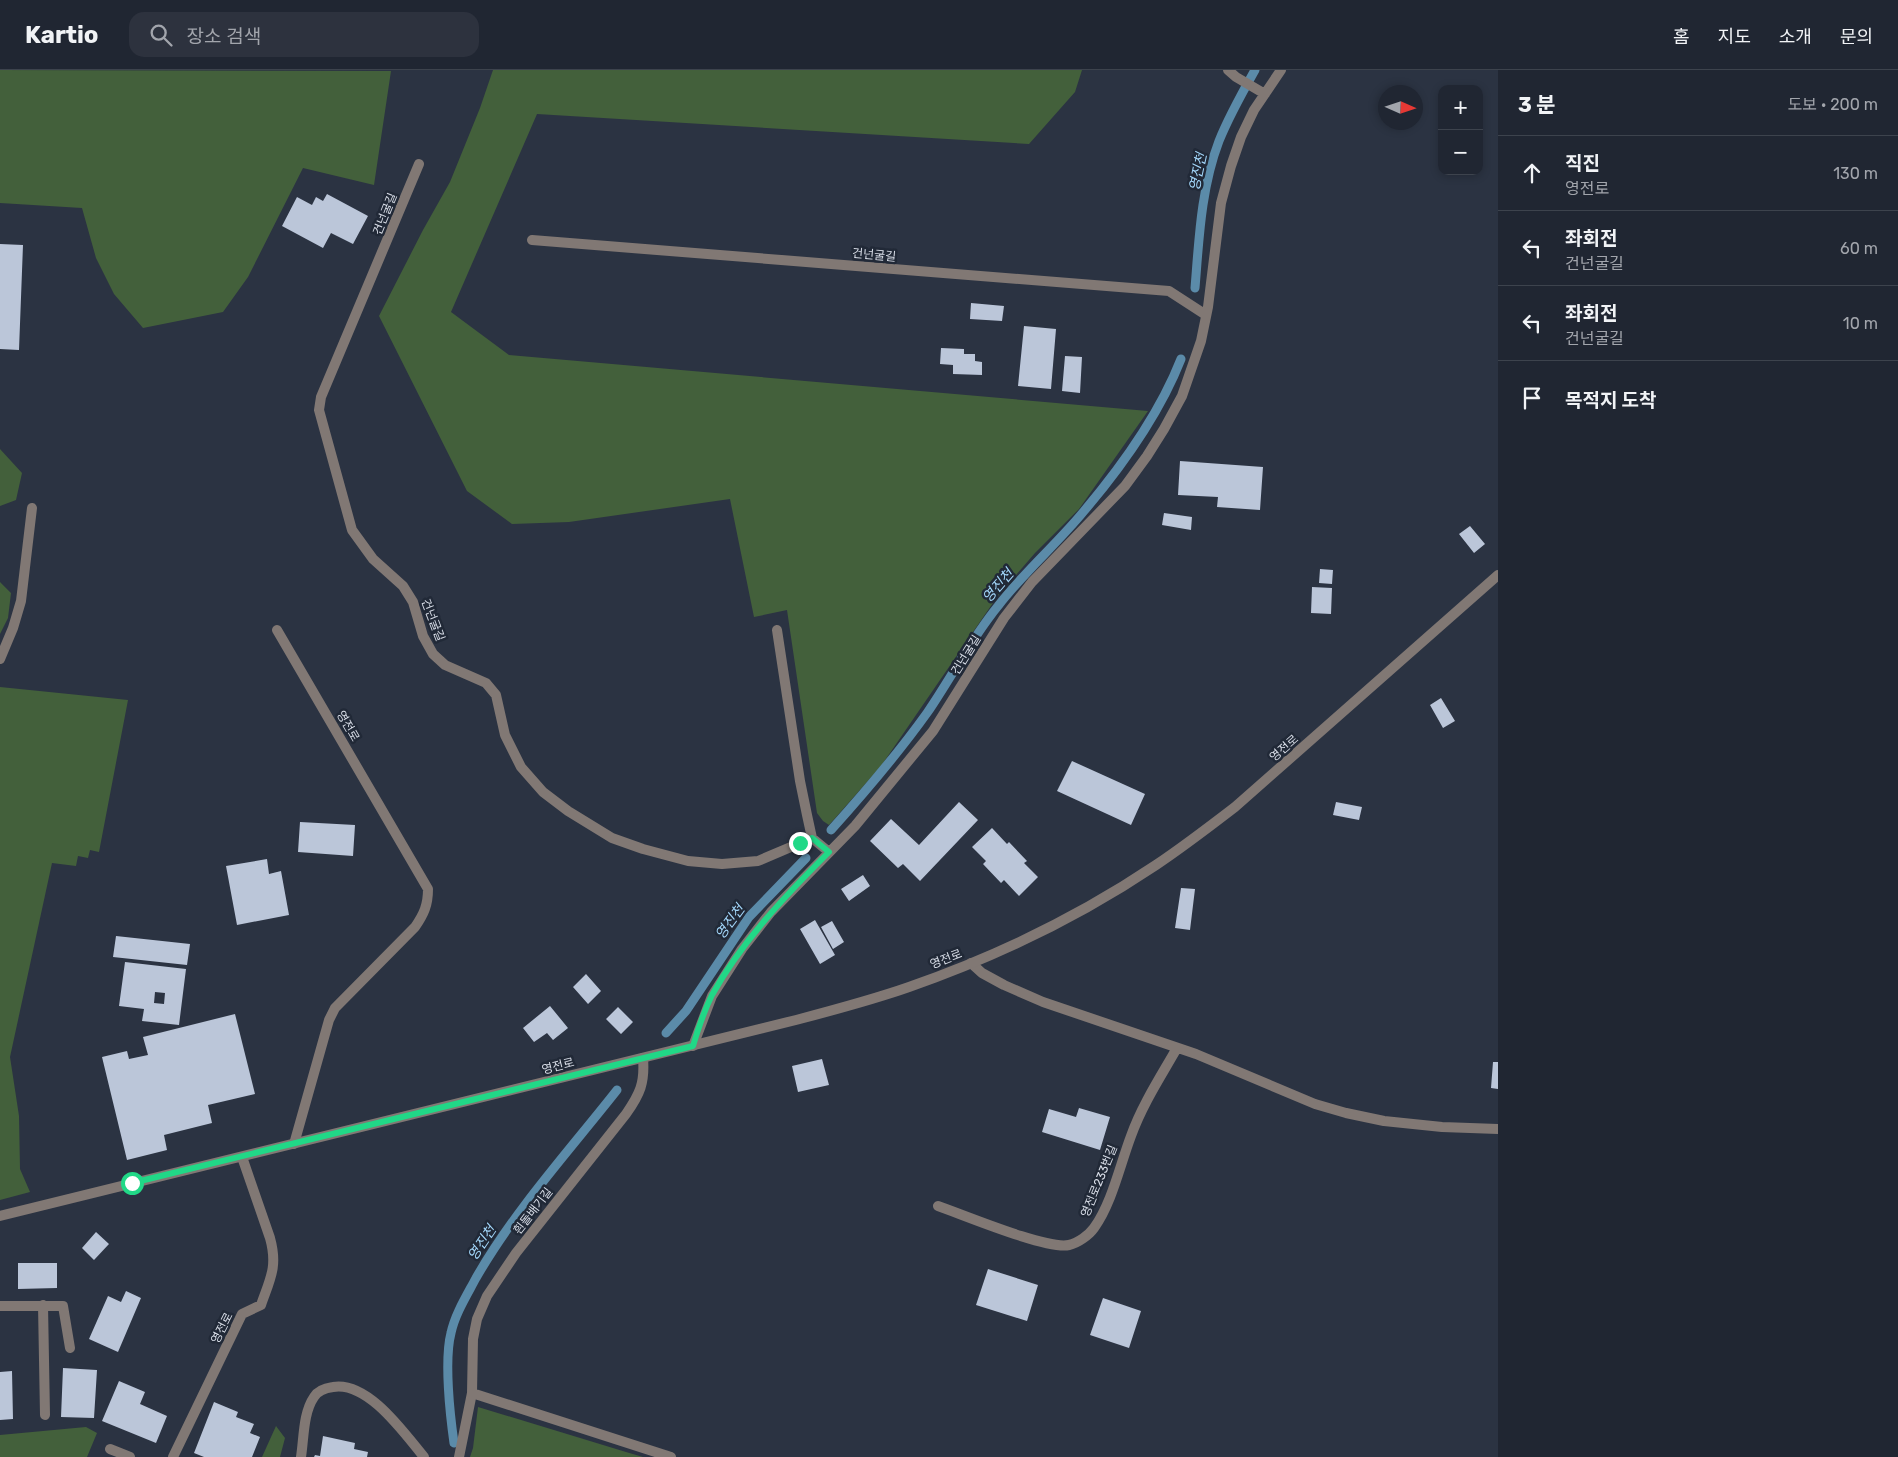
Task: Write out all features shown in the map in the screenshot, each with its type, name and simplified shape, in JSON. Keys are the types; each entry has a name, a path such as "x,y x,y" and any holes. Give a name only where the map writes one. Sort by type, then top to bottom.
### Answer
{"street":[{"name":"건넌굴길","path":"693,1046 712,996 742,949 771,912 855,826 933,731 1004,618 1032,582 1125,486 1147,456 1182,396 1201,341 1206,316 1220,203 1241,137 1254,110 1282,70"},
{"path":"1232,74 1265,94"},
{"name":"건넌굴길","path":"419,164 321,397 319,410 352,530 373,558 403,586 413,602 423,636 433,654 445,665 486,683 496,695 505,735 520,766 543,792 568,811 612,838 643,849 688,861 722,864 758,861 812,838"},
{"name":"건넌굴길","path":"532,240 1169,291 1206,316"},
{"path":"0,658 13,628 21,601 32,508"},
{"name":"영전로","path":"0,1216 693,1046 847,1006 908,987 971,963 1021,940 1108,894 1155,866 1196,837 1235,807 1498,575"},
{"name":"영전로","path":"277,630 428,889 428,903 424,915 335,1008 329,1020 294,1144"},
{"path":"777,630 800,781 812,838 829,852"},
{"path":"971,963 982,973 1004,985 1043,1002 1177,1048 1315,1104 1346,1114 1384,1121 1498,1130"},
{"name":"영전로233번길","path":"938,1206 1049,1244 1069,1245 1083,1239 1094,1228 1104,1208 1117,1178 1131,1135 1148,1098 1177,1048"},
{"name":"흰돌배기길","path":"459,1457 472,1393 473,1339 477,1320 486,1296 516,1253 638,1096 642,1084 643,1058"},
{"name":"영전로","path":"173,1457 242,1314 261,1306 274,1268 274,1251 242,1157"},
{"path":"43,1305 45,1415"},
{"path":"0,1306 63,1306 70,1348"},
{"path":"301,1457 308,1409 314,1396 324,1388 341,1385 359,1391 379,1406 404,1432 424,1457"},
{"path":"472,1393 672,1457"},
{"path":"110,1449 130,1457"}],"green space":[{"path":"0,70 391,71 374,185 303,168 248,277 223,312 143,328 114,294 96,258 82,208 0,203"},
{"path":"493,70 1082,70 1075,92 1029,144 537,114 451,312 509,355 1148,411 1079,509 1035,553 997,597 881,766 829,825 817,813 787,610 754,617 730,499 569,522 512,524 467,491 379,316 450,182"},
{"path":"0,449 22,473 16,500 0,506"},
{"path":"0,582 11,593 8,618 0,634"},
{"path":"0,687 128,700 99,852 90,850 88,858 78,856 76,866 52,863 10,1057 19,1116 20,1169 30,1192 0,1200"},
{"path":"478,1407 643,1457 470,1457 473,1448"},
{"path":"276,1426 285,1438 280,1457 262,1457"},
{"path":"86,1427 97,1433 87,1457 0,1457 0,1435"}],"building":[{"path":"327,194 368,216 353,244 331,233 323,248 282,226 297,197 312,205 316,197 323,201"},
{"path":"0,244 23,245 19,350 0,349"},
{"path":"971,303 1004,306 1002,321 970,319"},
{"path":"1024,326 1056,329 1051,389 1018,386"},
{"path":"941,348 964,349 964,354 975,354 975,361 982,362 982,375 953,374 953,365 940,364"},
{"path":"1065,356 1082,357 1080,393 1062,391"},
{"path":"1180,461 1263,467 1260,510 1217,507 1218,497 1178,495"},
{"path":"1164,513 1192,517 1191,530 1162,525"},
{"path":"1470,526 1485,544 1474,553 1459,534"},
{"path":"1320,569 1333,570 1332,584 1319,583"},
{"path":"1312,587 1332,588 1331,614 1311,613"},
{"path":"1441,698 1455,721 1443,728 1430,705"},
{"path":"1072,761 1145,794 1131,825 1057,791"},
{"path":"959,802 978,820 920,881 903,864 898,868 870,841 891,819 919,845"},
{"path":"1336,802 1362,807 1359,820 1333,815"},
{"path":"300,822 355,825 353,856 298,852"},
{"path":"992,828 1027,861 1024,863 1038,877 1019,896 1004,880 1001,883 983,864 986,861 972,847"},
{"path":"267,859 269,874 281,871 289,915 237,925 226,866"},
{"path":"863,875 870,886 849,901 841,889"},
{"path":"1181,888 1195,889 1190,930 1175,928"},
{"path":"815,920 835,955 820,964 800,929"},
{"path":"832,921 844,942 833,949 821,927"},
{"path":"116,936 190,944 187,965 113,957"},
{"path":"125,962 186,969 179,1025 142,1021 144,1009 119,1006","holes":["155,992 165,993 164,1004 154,1003"]},
{"path":"586,974 601,991 588,1004 573,987"},
{"path":"550,1006 568,1028 553,1040 547,1033 534,1042 523,1028"},
{"path":"618,1007 633,1022 621,1034 606,1019"},
{"path":"235,1014 255,1094 208,1105 212,1123 164,1135 167,1150 127,1160 102,1057 127,1051 129,1059 148,1055 143,1037"},
{"path":"822,1059 829,1085 798,1092 792,1066"},
{"path":"1493,1062 1498,1062 1498,1089 1491,1088"},
{"path":"1079,1108 1110,1117 1100,1150 1042,1132 1049,1109 1076,1117"},
{"path":"96,1232 109,1244 94,1260 82,1248"},
{"path":"18,1263 57,1263 57,1288 18,1289"},
{"path":"988,1269 1038,1285 1027,1321 976,1305"},
{"path":"126,1291 141,1298 118,1352 89,1339 108,1296 121,1302"},
{"path":"1103,1298 1141,1311 1129,1348 1090,1335"},
{"path":"63,1368 97,1370 94,1418 61,1417"},
{"path":"12,1371 13,1419 0,1420 0,1372"},
{"path":"119,1381 145,1392 140,1404 167,1416 156,1443 102,1421"},
{"path":"214,1402 238,1412 236,1417 254,1424 250,1433 260,1437 252,1457 204,1457 194,1453"},
{"path":"323,1436 355,1443 354,1449 368,1452 367,1457 314,1457 315,1455 320,1456"}],"waterway":[{"name":"영진천","path":"1195,288 1202,214 1208,177 1219,141 1255,70"},
{"name":"영진천","path":"831,830 881,773 916,728 998,606 1074,523 1113,476 1151,420 1181,359"},
{"name":"영진천","path":"666,1033 686,1011 749,917 806,858"},
{"name":"영진천","path":"454,1443 449,1403 448,1358 451,1333 458,1312 491,1253 525,1205 617,1090"}],"route":[{"path":"132,1183 693,1046 702,1017 712,996 742,949 771,912 829,852 812,838 800,843"}]}
